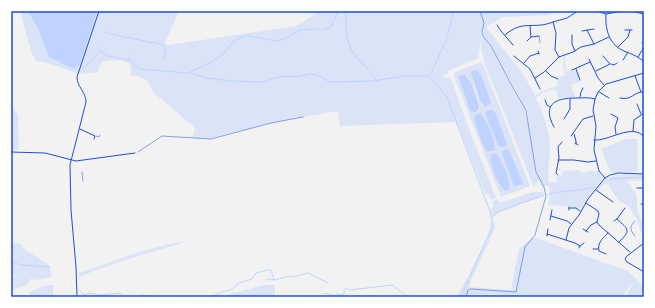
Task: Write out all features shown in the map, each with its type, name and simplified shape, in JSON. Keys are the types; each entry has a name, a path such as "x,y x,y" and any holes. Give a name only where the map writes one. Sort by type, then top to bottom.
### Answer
{"street":[{"path":"77,297 70,160 86,107 86,98 77,78 99,11"},
{"path":"504,35 517,26 542,25 567,18 578,11"},
{"path":"596,11 606,14 623,11"},
{"path":"630,11 644,14"},
{"path":"606,14 606,27 610,37 618,47 638,57 644,62"},
{"path":"552,22 556,33 556,50 559,57"},
{"path":"498,25 508,42 513,45"},
{"path":"527,42 531,37 530,25"},
{"path":"582,31 594,29"},
{"path":"587,30 594,44"},
{"path":"625,30 632,30"},
{"path":"618,47 628,37 630,30"},
{"path":"572,35 572,44 575,51"},
{"path":"531,37 539,36"},
{"path":"535,78 546,71 554,60 559,57 610,37"},
{"path":"638,57 644,47"},
{"path":"623,60 628,52"},
{"path":"524,64 530,56 539,53"},
{"path":"514,56 530,69 540,89"},
{"path":"603,56 610,64"},
{"path":"589,59 604,86"},
{"path":"572,70 591,62"},
{"path":"596,72 610,64 614,65 617,63"},
{"path":"576,68 580,80"},
{"path":"546,71 557,79"},
{"path":"605,178 599,172 594,150 596,126 593,106 595,99 598,92 604,86 644,73"},
{"path":"635,75 641,92"},
{"path":"580,98 583,88"},
{"path":"598,92 609,98"},
{"path":"620,98 626,99 644,92"},
{"path":"554,127 549,116 550,107 557,100 590,97 595,99"},
{"path":"564,119 570,108 570,98"},
{"path":"546,100 547,105 550,107"},
{"path":"637,106 641,114"},
{"path":"633,132 634,120 644,113"},
{"path":"611,114 618,117 621,116"},
{"path":"571,136 574,134 583,119 594,116"},
{"path":"616,134 615,127 618,117"},
{"path":"80,129 94,136 94,138"},
{"path":"594,140 603,140 624,132 640,132 644,137"},
{"path":"574,134 576,144"},
{"path":"558,175 556,173 558,160 557,146 562,142"},
{"path":"11,152 45,153 70,160 94,160 135,153"},
{"path":"558,160 577,160 588,162 597,161"},
{"path":"566,240 569,228 605,178 618,173 644,174"},
{"path":"637,188 644,188"},
{"path":"596,190 613,202"},
{"path":"583,229 587,232 591,225 597,222 599,216 598,211 586,203"},
{"path":"569,208 576,208 581,212"},
{"path":"614,221 625,208"},
{"path":"550,220 552,210"},
{"path":"551,216 572,224"},
{"path":"617,219 627,229"},
{"path":"597,222 631,253"},
{"path":"548,229 547,235 566,240 580,246"},
{"path":"618,242 626,234 627,229"},
{"path":"598,249 600,241 608,233"},
{"path":"579,248 584,243"},
{"path":"644,243 626,257 626,261 644,272"},
{"path":"593,249 598,249 606,254"}],"lane":[{"path":"539,36 540,43"},
{"path":"94,136 99,137 100,135"},
{"path":"82,172 83,181"},
{"path":"635,221 630,228 635,236"}],"path":[{"path":"466,297 468,290 471,288 516,292 525,247 535,235 546,196 544,186 536,172 526,110 491,46 483,36 482,32 484,23 480,11"},
{"path":"135,153 162,136 210,139 271,123 303,117"}],"shaded area":[{"path":"20,11 179,11 165,43 168,45 296,26 320,11 556,11 549,15 503,17 486,27 524,75 535,96 540,92 557,86 557,81 560,77 565,75 563,65 564,56 566,55 565,64 567,71 576,70 580,82 571,85 575,97 559,98 555,89 543,93 536,98 542,110 548,130 550,150 548,173 549,182 556,182 557,176 561,177 563,171 579,170 581,173 593,170 594,172 598,170 602,179 580,209 574,207 548,205 550,196 549,186 544,186 537,174 527,110 531,99 526,109 491,45 483,35 484,29 482,30 478,58 447,71 448,73 443,76 445,78 450,77 452,81 496,198 491,199 488,194 485,194 461,133 455,122 340,126 338,111 275,122 211,138 194,138 195,128 154,93 147,81 141,77 131,75 130,63 117,60 103,61 100,64 98,72 79,74 48,63 36,61 32,54"},
{"path":"482,35 489,44 525,108 532,141 536,172 543,186 542,187 539,180 534,187 533,185 484,62 481,46"},
{"path":"482,62 530,186 501,197 453,73","holes":["474,70 491,99 490,104 484,107 477,96 472,73","464,74 467,75 480,108 478,111 470,110 459,77","487,111 494,111 506,141 506,145 501,147 498,145 485,114","480,114 484,117 495,145 493,151 488,152 480,140 475,119 476,115","504,150 522,185 518,187 502,154","494,154 496,154 504,191 499,185 489,157"]},
{"path":"11,105 18,115 19,150 11,150"},
{"path":"626,139 637,139 638,172 611,173 601,149"},
{"path":"625,174 644,175 644,180 627,181 637,196 637,208 644,229 644,239 636,218 629,207 618,200 607,183 599,190 598,189 602,182 608,177"},
{"path":"533,192 543,192 544,196 501,211 492,217 490,209 493,207 493,201 498,199 499,202 503,202"},
{"path":"493,222 495,222 495,228 472,279 468,277 490,232"},
{"path":"533,237 628,271 644,286 644,295 642,294 639,297 632,297 627,294 632,285 638,290 631,284 622,297 448,297 457,296 467,278 471,281 469,287 511,290 519,249"},
{"path":"189,241 120,262 79,277 79,273 133,254 169,244"},
{"path":"11,243 21,244 23,248 49,265 52,276 39,280 30,279 27,285 11,291 11,285 14,284 15,281 11,283 11,278 15,275 11,273"},
{"path":"47,285 53,285 53,295 45,297 31,297 29,292"},
{"path":"265,285 275,285 275,297 218,297"}],"water":[{"path":"28,11 96,11 79,66 71,68 49,57 39,30"},
{"path":"477,70 481,75 491,101 490,104 485,107 480,101 471,73 472,71"},
{"path":"465,74 471,83 479,106 479,109 476,112 472,112 470,110 459,79 459,76"},
{"path":"493,110 496,114 506,141 507,145 504,147 500,147 498,145 485,114 486,111"},
{"path":"481,113 491,132 495,146 495,150 488,152 481,141 474,117"},
{"path":"506,149 509,150 523,183 522,185 514,186 502,154 502,151"},
{"path":"496,153 509,180 510,189 505,191 502,189 498,181 490,159 491,155"}],"waterway":[{"path":"323,30 331,27 338,11"},
{"path":"346,11 346,30 349,45 354,55 368,69"},
{"path":"429,77 446,41 454,11"},
{"path":"188,73 212,62 223,54 234,41 244,36 277,41 300,30 318,29"},
{"path":"105,31 106,33 164,45 164,59"},
{"path":"96,47 101,52 109,56 129,60 140,69 188,73"},
{"path":"83,68 100,52"},
{"path":"129,60 130,55"},
{"path":"191,73 207,78 230,81 264,82 278,77 297,77 310,74 317,75 332,82 373,81 405,76 425,76 433,80 447,97 492,220 491,229 461,297"},
{"path":"372,74 376,80"},
{"path":"610,179 644,177"},
{"path":"548,195 558,192 582,190 594,187"},
{"path":"492,217 498,212 544,195"},
{"path":"11,263 15,261 19,265 50,267"},
{"path":"208,297 232,289 239,283 252,279 256,273 267,270 271,270 274,280"},
{"path":"266,280 274,280 308,273 328,283"},
{"path":"325,293 335,296 336,294 344,295 344,290 346,288 350,290 392,285 408,297"},
{"path":"79,290 84,295 89,293 100,295 121,293 124,297"},
{"path":"130,297 138,297 142,295 149,297"}]}
